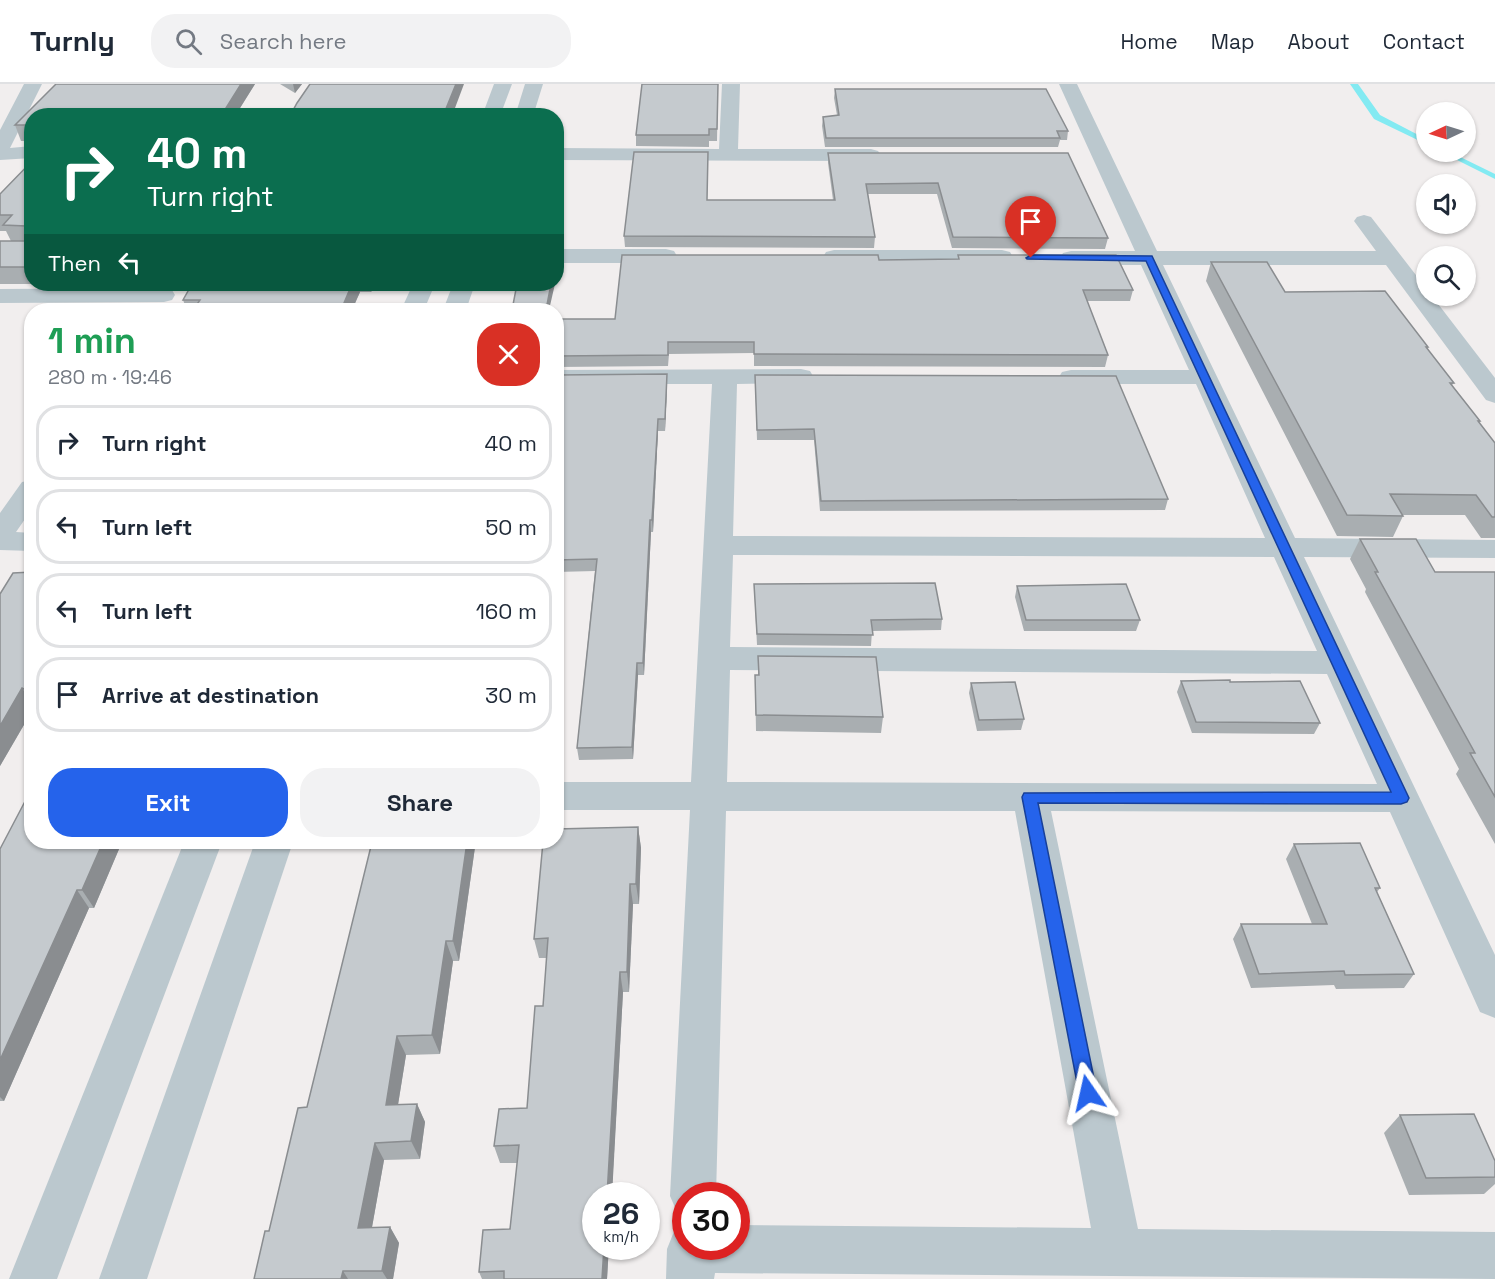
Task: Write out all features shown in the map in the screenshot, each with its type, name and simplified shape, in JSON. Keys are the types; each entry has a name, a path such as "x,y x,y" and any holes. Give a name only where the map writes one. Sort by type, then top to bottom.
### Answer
{"street":[{"path":"0,148 33,84"},
{"path":"494,108 503,84"},
{"path":"526,108 534,84"},
{"path":"728,154 731,84"},
{"path":"1068,84 1090,155 1149,258 1495,999"},
{"path":"0,154 24,152"},
{"path":"564,154 891,155"},
{"path":"1364,221 1495,395"},
{"path":"564,256 687,256"},
{"path":"817,257 1019,258"},
{"path":"1054,258 1392,258"},
{"path":"0,296 163,296"},
{"path":"694,1182 724,375"},
{"path":"564,377 830,376"},
{"path":"1053,377 1205,378"},
{"path":"0,534 24,500"},
{"path":"0,541 24,542"},
{"path":"718,544 1495,549"},
{"path":"714,658 1338,663"},
{"path":"564,796 1401,798"},
{"path":"1030,797 1119,1252"},
{"path":"33,1279 200,849"},
{"path":"123,1279 272,849"},
{"path":"750,1257 1119,1252 1495,1256"}],"building":[{"path":"56,84 241,84 226,108 32,108"},
{"path":"310,84 456,84 446,108 294,108"},
{"path":"642,84 718,84 717,129 709,129 709,135 636,135"},
{"path":"835,89 1046,89 1068,131 1057,131 1060,138 826,138 823,117 839,115"},
{"path":"24,116 24,125 15,125"},
{"path":"634,152 708,152 707,200 835,200 828,153 1068,153 1108,238 953,237 938,183 866,184 875,237 624,236"},
{"path":"24,169 24,226 3,225 12,215 0,215 0,194"},
{"path":"0,241 24,241 24,267 0,267"},
{"path":"622,255 878,255 879,260 959,259 958,255 1116,255 1133,290 1083,290 1108,355 754,354 754,342 668,342 668,355 564,356 564,319 615,319"},
{"path":"1211,262 1267,262 1285,292 1385,291 1428,347 1426,347 1454,383 1450,383 1495,443 1495,517 1492,517 1476,495 1390,494 1403,516 1347,515"},
{"path":"188,291 349,291 344,303 198,303 200,300 183,300"},
{"path":"516,291 550,291 547,303 513,303"},
{"path":"667,374 665,419 658,419 643,663 637,663 632,747 577,748 597,559 564,560 564,375"},
{"path":"755,375 1116,376 1168,499 821,501 814,429 757,430"},
{"path":"1360,539 1416,539 1435,572 1495,572 1495,797 1470,753 1475,753 1375,572 1378,572"},
{"path":"24,572 24,689 22,688 0,726 0,594 13,573"},
{"path":"935,583 942,619 871,620 873,635 757,634 754,584"},
{"path":"1126,584 1140,620 1026,620 1017,586"},
{"path":"758,656 876,657 883,717 756,715 755,675 759,675"},
{"path":"1230,680 1230,682 1300,681 1320,723 1196,722 1181,681"},
{"path":"1015,682 1024,719 979,720 971,683"},
{"path":"24,803 24,849 100,849 82,890 77,890 0,1060 0,849"},
{"path":"638,827 636,884 630,884 627,972 620,972 608,1182 582,1182 582,1260 603,1260 602,1279 504,1279 504,1271 479,1272 483,1230 510,1229 519,1145 494,1146 499,1109 527,1108 535,1006 543,1006 548,938 534,939 542,849 564,849 564,829"},
{"path":"1360,843 1380,888 1375,888 1414,974 1345,975 1344,971 1259,974 1241,924 1327,924 1294,844"},
{"path":"370,849 466,849 453,941 446,941 432,1035 397,1036 386,1105 417,1104 411,1141 375,1143 358,1228 390,1227 382,1271 343,1271 341,1279 254,1279 265,1231 269,1231 298,1108 307,1107"},
{"path":"1474,1114 1495,1161 1495,1177 1426,1178 1400,1115"}],"waterway":[{"path":"1354,84 1377,117 1416,137"},
{"path":"1465,162 1495,177"}],"route":[{"path":"1031,258 1149,258 1401,798 1030,797 1088,1093"}]}
